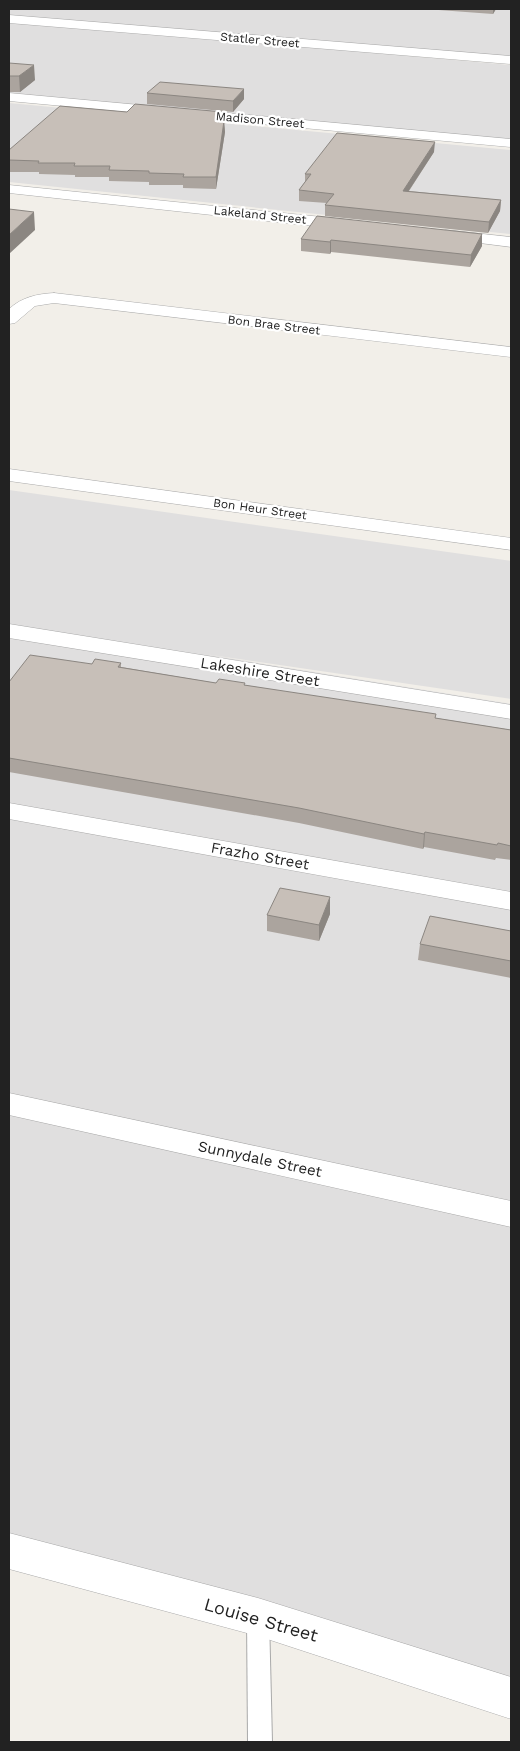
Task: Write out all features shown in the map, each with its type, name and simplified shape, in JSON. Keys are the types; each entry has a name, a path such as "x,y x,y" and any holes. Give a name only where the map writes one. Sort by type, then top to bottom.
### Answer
{"street":[{"name":"Statler Street","path":"9,19 511,60"},
{"name":"Madison Street","path":"9,97 511,143"},
{"name":"Lakeland Street","path":"9,189 368,226"},
{"path":"436,234 511,242"},
{"name":"Bon Brae Street","path":"9,319 24,304 37,299 66,300 511,352"},
{"name":"Bon Heur Street","path":"9,475 511,544"},
{"name":"Lakeshire Street","path":"9,631 511,712"},
{"name":"Frazho Street","path":"9,812 511,902"},
{"name":"Sunnydale Street","path":"9,1104 511,1214"},
{"name":"Louise Street","path":"9,1551 258,1617 511,1698"}],"lane":[{"path":"258,1617 260,1742"}],"shaded area":[{"path":"9,9 511,9 511,60 9,19"},
{"path":"9,20 511,65 511,140 9,96"},
{"path":"9,103 511,150 511,234 9,182"},
{"path":"9,490 511,561 511,699 204,654 511,704 511,1206 9,1101"},
{"path":"9,1107 511,1226 511,1704 9,1558"}],"building":[{"path":"9,63 34,65 19,76 9,76"},
{"path":"160,82 244,89 233,101 147,93"},
{"path":"135,104 223,112 215,120 224,121 216,177 183,177 184,174 109,170 110,166 74,166 75,163 38,163 39,161 9,160 9,150 60,106 127,112"},
{"path":"337,133 435,142 403,191 501,200 489,222 325,205 334,194 299,190 311,174 305,174"},
{"path":"9,209 34,212 9,235"},
{"path":"317,216 482,234 471,255 331,240 330,242 301,239"},
{"path":"30,655 92,664 95,659 121,663 118,667 216,683 219,679 245,683 244,685 436,714 435,718 511,730 511,846 425,832 424,834 299,808 9,758 9,682"},
{"path":"280,888 330,897 319,925 267,915"},
{"path":"430,916 511,931 511,961 420,944"}]}
